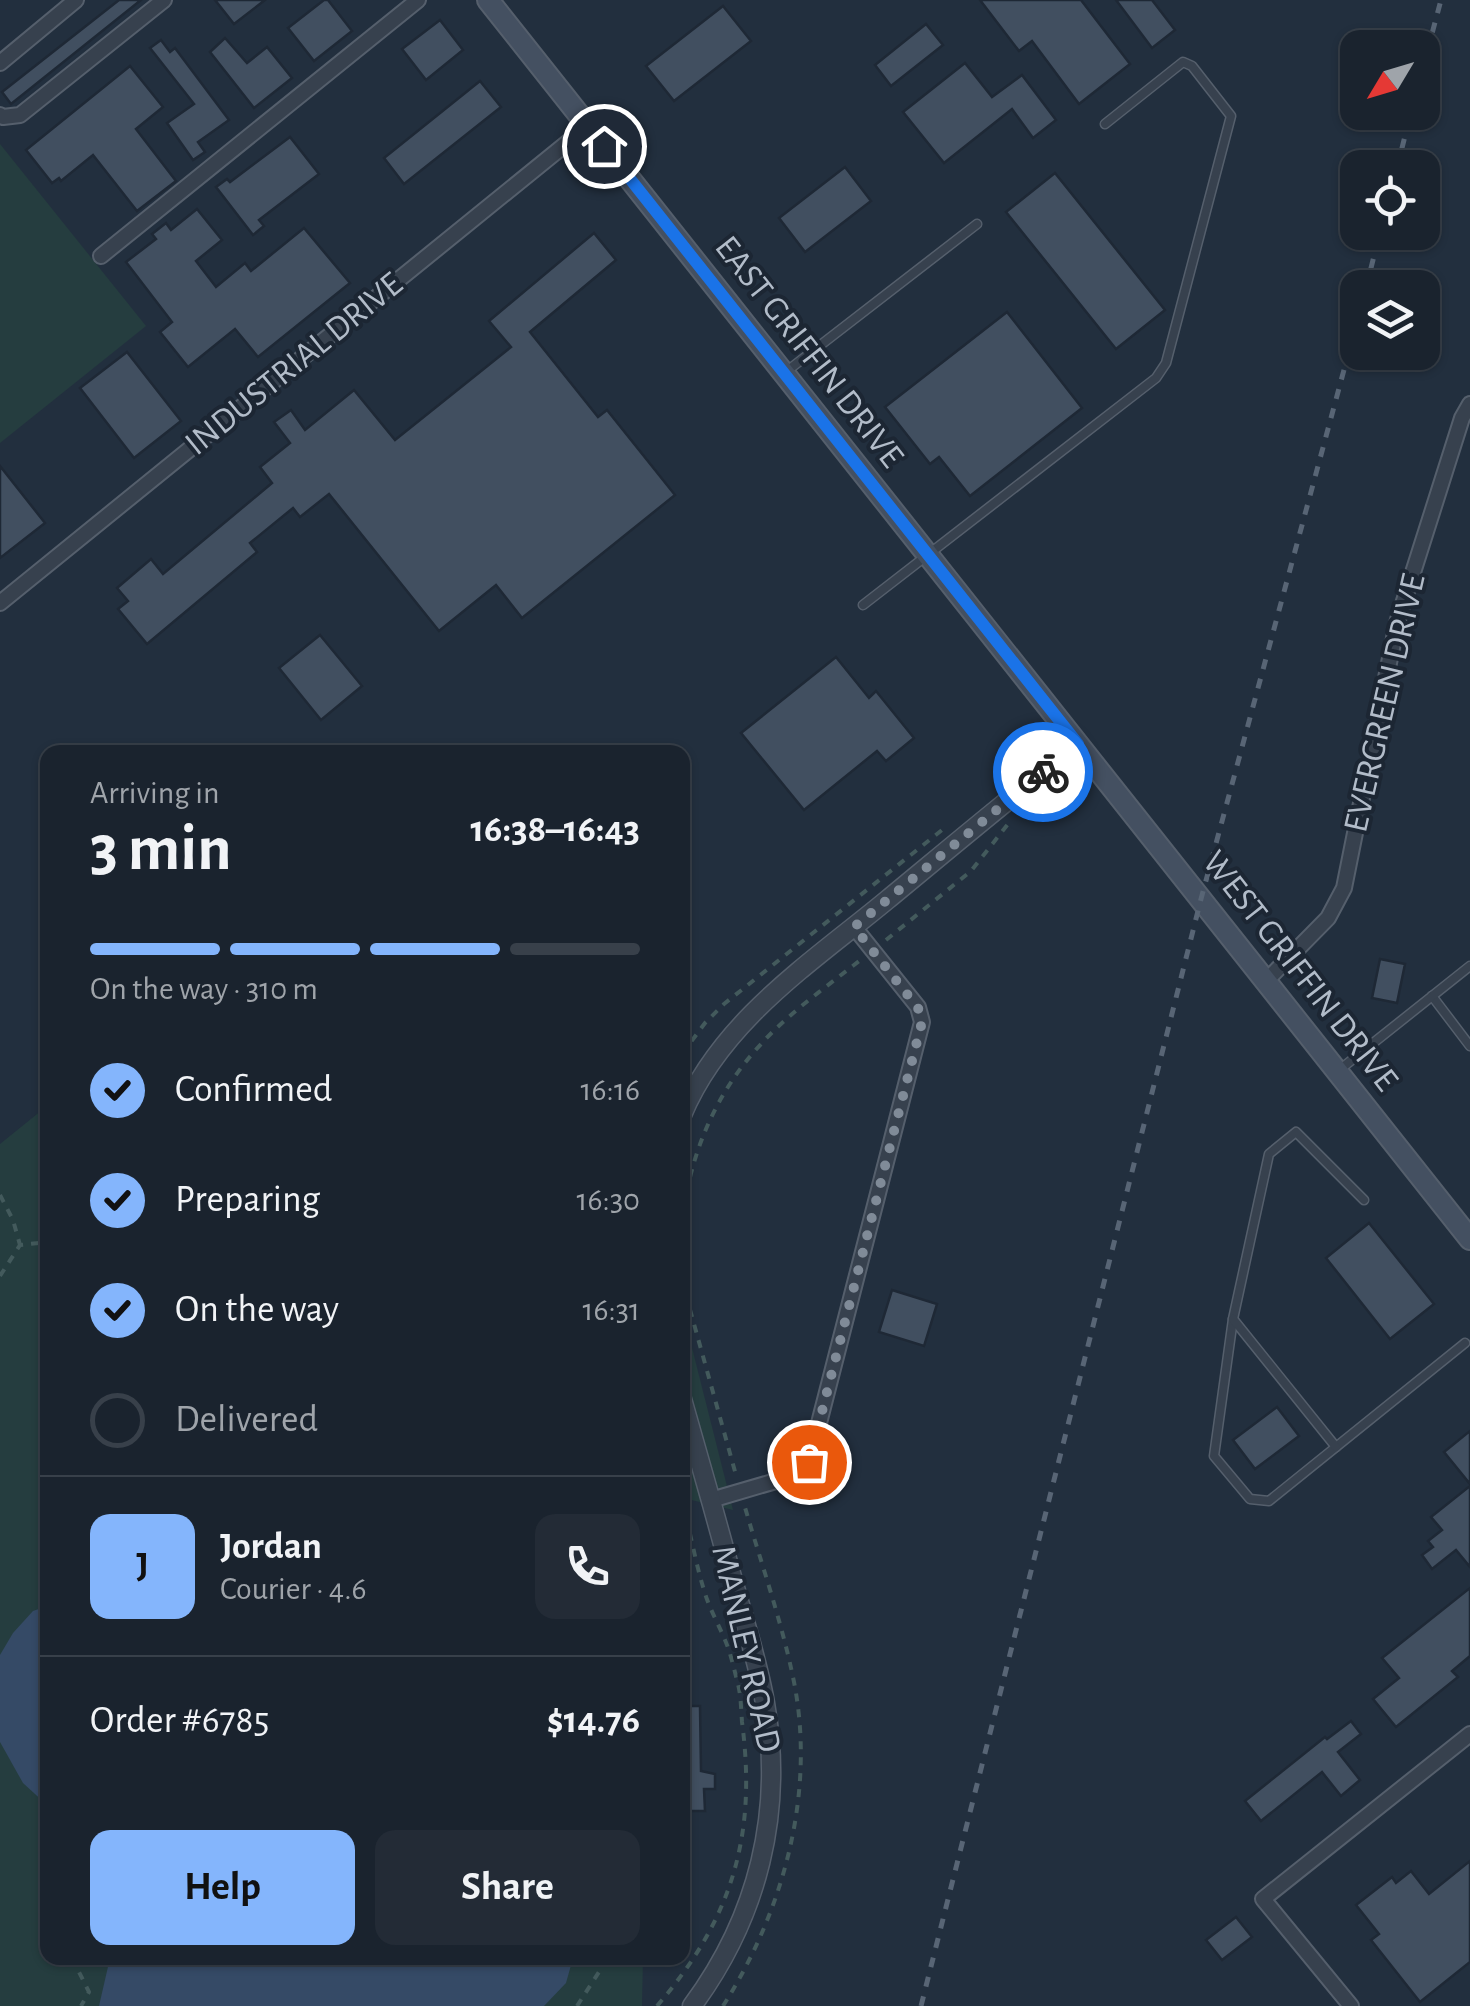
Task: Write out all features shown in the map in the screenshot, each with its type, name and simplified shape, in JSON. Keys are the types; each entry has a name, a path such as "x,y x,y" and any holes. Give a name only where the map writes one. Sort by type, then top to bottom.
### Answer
{"main road":[{"name":"EAST GRIFFIN DRIVE","path":"488,0 1078,744"},
{"name":"WEST GRIFFIN DRIVE","path":"1078,744 1470,1239"}],"street":[{"path":"0,63 76,0"},
{"path":"0,115 20,115 164,0"},
{"path":"101,256 418,0"},
{"name":"INDUSTRIAL DRIVE","path":"0,603 588,126"},
{"name":"EVERGREEN DRIVE","path":"1266,981 1328,918 1344,888 1397,623 1462,418 1470,404"},
{"path":"690,1100 740,1025 1078,744"},
{"path":"711,1500 792,1476 809,1462 922,1022 918,1008 854,927"},
{"name":"MANLEY ROAD","path":"690,1427 765,1701 772,1785 766,1844 750,1900 738,1931 692,2006"},
{"path":"1352,2006 1264,1899 1470,1734"}],"lane":[{"path":"864,605 1156,378 1166,363 1231,116 1192,66 1184,62 1105,124"},
{"path":"784,373 977,224"},
{"path":"1338,1071 1470,966"},
{"path":"1432,996 1470,1046"},
{"path":"1364,1200 1296,1132 1269,1154 1233,1319 1214,1456 1250,1499 1270,1500 1465,1342"},
{"path":"1233,1319 1336,1447"}],"path":[{"path":"690,1179 717,1104 764,1040 970,871 1010,823 1029,783"},
{"path":"0,1195 20,1245 0,1276"},
{"path":"20,1245 40,1243"},
{"path":"690,1533 704,1590 727,1646 740,1694 748,1778 736,1870 690,1963"},
{"path":"76,1965 90,1992 81,2006"},
{"path":"577,2006 603,1965"},
{"path":"657,2006 689,1965"}],"green space":[{"path":"0,144 146,326 0,443"},
{"path":"40,1112 40,1965 643,1965 642,2006 0,2006 0,1144"},
{"path":"690,1340 733,1510 690,1500"}],"water":[{"path":"40,1609 40,1799 23,1783 0,1742 0,1655 33,1611"},
{"path":"108,1965 571,1965 566,1983 544,2006 99,2006"}],"building":[{"path":"119,0 141,0 11,104 2,92"},
{"path":"215,0 265,0 234,24"},
{"path":"324,0 352,31 314,61 288,28"},
{"path":"980,0 1081,0 1130,64 1079,104 1032,41 1019,51"},
{"path":"1116,0 1152,0 1175,30 1152,48"},
{"path":"723,6 751,41 674,101 646,66"},
{"path":"440,20 463,50 426,80 402,49"},
{"path":"926,24 943,45 891,86 875,65"},
{"path":"225,38 247,63 267,47 292,78 254,108 210,52"},
{"path":"161,40 170,52 175,48 229,120 198,142 205,152 193,160 167,123 194,104 150,48"},
{"path":"965,63 992,97 1022,75 1056,120 1033,138 1012,109 944,163 903,112"},
{"path":"130,66 163,107 136,129 176,181 137,211 93,155 61,181 59,178 52,183 26,150"},
{"path":"480,81 501,107 404,184 384,158"},
{"path":"290,137 319,174 259,220 264,226 253,235 216,187 227,179 230,182"},
{"path":"845,167 871,201 805,252 779,218"},
{"path":"1055,173 1165,310 1116,349 1006,212"},
{"path":"197,209 222,240 196,261 216,287 245,263 251,271 304,228 350,283 258,357 235,329 188,367 160,332 172,322 126,262 156,239 152,234 166,223 171,230"},
{"path":"594,233 616,260 530,332 598,417 607,410 675,495 522,618 496,585 439,631 329,494 300,517 293,508 250,543 257,552 147,644 118,609 128,601 117,588 151,559 163,574 272,483 260,467 290,443 274,422 291,410 305,430 354,390 395,440 511,347 489,321"},
{"path":"1007,312 1082,408 970,496 939,457 930,464 885,407"},
{"path":"127,352 181,421 134,458 80,388"},
{"path":"0,466 45,523 0,558"},
{"path":"320,635 362,686 321,720 279,668"},
{"path":"836,657 869,698 876,691 914,738 886,761 877,751 804,810 741,733"},
{"path":"1380,959 1405,964 1397,1003 1372,998"},
{"path":"1369,1223 1434,1304 1390,1339 1326,1258"},
{"path":"892,1290 937,1304 924,1346 879,1332"},
{"path":"1277,1407 1299,1436 1255,1469 1233,1440"},
{"path":"1470,1431 1470,1484 1444,1452"},
{"path":"1470,1486 1470,1567 1456,1550 1432,1569 1422,1555 1433,1547 1428,1541 1442,1530 1431,1517"},
{"path":"1470,1588 1470,1656 1452,1671 1458,1677 1396,1727 1373,1699 1399,1678 1382,1658"},
{"path":"690,1706 700,1706 701,1771 715,1774 715,1789 704,1789 705,1811 690,1811"},
{"path":"1351,1721 1361,1734 1338,1752 1360,1780 1341,1796 1322,1772 1261,1821 1245,1801"},
{"path":"1470,1861 1470,1962 1420,2002 1371,1940 1379,1934 1356,1905 1392,1877 1396,1883 1411,1871 1429,1894"},
{"path":"1236,1917 1252,1937 1222,1960 1206,1940"}],"railway":[{"path":"1433,30 1441,0"},
{"path":"1402,150 1406,130"},
{"path":"1370,270 1376,250"},
{"path":"921,2006 1201,899 1344,370"}],"way so far":[{"path":"809,1462 922,1022 918,1008 854,927 1043,772"}],"route":[{"path":"604,146 1078,744 1043,772"}]}
